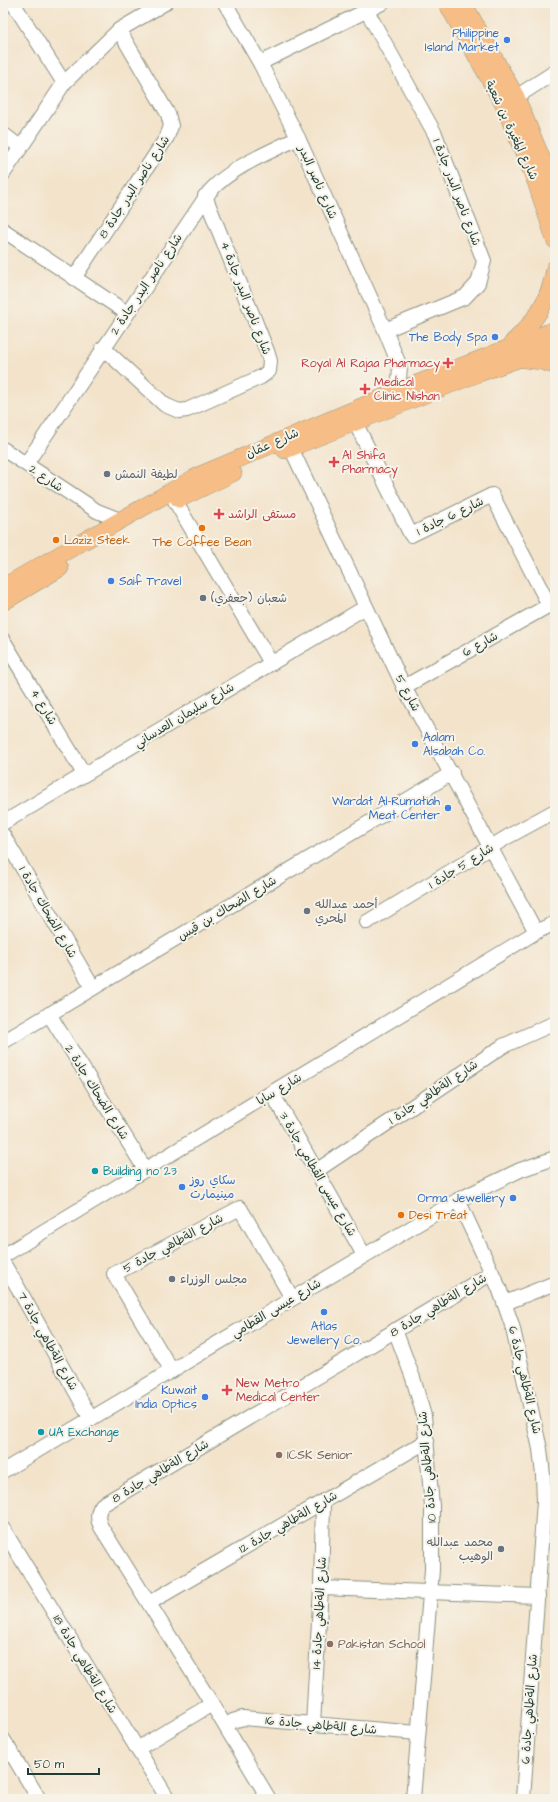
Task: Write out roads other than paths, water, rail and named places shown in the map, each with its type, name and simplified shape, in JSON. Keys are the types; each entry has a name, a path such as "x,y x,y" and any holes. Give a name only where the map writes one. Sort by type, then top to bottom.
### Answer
{"main road":[{"name":"شارع المغيرة بن شعبة","path":"447,3 503,103 536,182 555,240"},
{"name":"شارع المغيرة بن شعبة","path":"464,3 516,96 546,169 555,196"},
{"path":"555,268 550,291 542,309 530,325 514,353 555,365"},
{"name":"شارع عمّان","path":"3,602 175,501 226,476 514,353 555,330"},
{"name":"شارع عمّان","path":"3,588 94,534 200,475 421,382 514,353 555,346"}],"street":[{"path":"13,3 64,83"},
{"path":"3,174 64,83 119,30 165,3"},
{"name":"شارع ناصر البدر","path":"225,3 260,63 298,138 385,330 400,367"},
{"path":"260,63 367,12 382,3"},
{"name":"شارع ناصر البدر جادة 1","path":"367,12 435,134 484,261 478,283 465,297 385,330"},
{"name":"شارع ناصر البدر جادة 8","path":"74,278 167,137 171,126 168,114 119,30"},
{"path":"516,96 555,72"},
{"path":"3,134 20,147"},
{"name":"شارع ناصر البدر جادة 2","path":"26,464 206,196 219,182 236,170 298,138"},
{"name":"شارع ناصر البدر جادة 4","path":"103,348 165,406 179,411 188,410 261,377 269,371 270,361 267,351 206,196"},
{"path":"3,230 127,314"},
{"path":"400,367 409,375 421,382"},
{"path":"396,392 400,367"},
{"name":"شارع 6 جادة 1","path":"355,422 411,535 492,496 552,604"},
{"name":"شارع 5","path":"291,448 404,687 452,773 536,932"},
{"name":"شارع 2","path":"3,449 90,506 120,520"},
{"path":"175,501 271,663"},
{"path":"90,506 94,523 94,534"},
{"name":"شارع 6","path":"404,687 552,604"},
{"name":"شارع سليمان العدساني","path":"3,822 366,607"},
{"name":"شارع 4","path":"3,640 84,774"},
{"name":"شارع الضحاك بن قيس","path":"3,1042 452,773"},
{"name":"شارع 5 جادة 1","path":"367,922 509,836 555,811"},
{"name":"شارع الضحاك جادة 1","path":"3,835 93,988"},
{"name":"شارع سابا","path":"3,1256 536,932 555,923"},
{"name":"شارع الضحاك جادة 2","path":"49,1014 146,1170"},
{"name":"شارع الةطاهي جادة 1","path":"316,1171 503,1046 527,1034 555,1023"},
{"name":"شارع عيسى القطامي جادة 3","path":"272,1093 364,1255"},
{"name":"شارع عيسى القطامي","path":"3,1471 91,1420 292,1298 458,1200 520,1170 555,1158"},
{"name":"شارع الةطاهي جادة 6","path":"458,1200 505,1303 512,1325 542,1462 544,1501 523,1799"},
{"name":"شارع الةطاهي جادة 5","path":"172,1371 114,1274 240,1208 292,1298"},
{"name":"شارع الةطاهي جادة 7","path":"3,1263 18,1286 91,1420"},
{"name":"شارع الةطاهي جادة 8","path":"269,1799 226,1726 99,1523 98,1514 102,1505 492,1273"},
{"path":"505,1303 555,1283"},
{"name":"شارع الةطاهي جادة 10","path":"395,1330 417,1390 424,1416 433,1520 430,1592 413,1799"},
{"name":"شارع الةطاهي جادة 12","path":"149,1603 427,1441"},
{"name":"شارع الةطاهي جادة 14","path":"312,1724 321,1588 323,1502"},
{"name":"شارع الةطاهي جادة 18","path":"3,1529 168,1799"},
{"path":"321,1588 538,1596"},
{"path":"137,1749 212,1704"},
{"name":"شارع الةطاهي جادة 16","path":"226,1726 233,1721 242,1718 418,1734"},
{"path":"3,1739 39,1799"}],"place":[{"name":"Philippine Island Market","path":"507,40"},
{"name":"The Body Spa","path":"495,337"},
{"name":"Royal Al Rajaa Pharmacy","path":"448,363"},
{"name":"Medical Clinic Nishan","path":"365,389"},
{"name":"Al Shifa Pharmacy","path":"334,462"},
{"name":"لطيفة النمش","path":"107,474"},
{"name":"مستفى الراشد","path":"219,514"},
{"name":"The Coffee Bean","path":"202,528"},
{"name":"Laziz Steek","path":"56,540"},
{"name":"Saif Travel","path":"111,581"},
{"name":"شعبان (جعفري)","path":"203,598"},
{"name":"Aalam Alsabah Co.","path":"415,744"},
{"name":"Wardat Al-Rumatiah Meat Center","path":"448,808"},
{"name":"أحمد عبدالله المحري","path":"307,911"},
{"name":"Building no 23","path":"95,1171"},
{"name":"سكاي روز مينيمارت","path":"182,1187"},
{"name":"Orma Jewellery","path":"513,1198"},
{"name":"Desi Treat","path":"401,1215"},
{"name":"مجلس الوزراء","path":"172,1279"},
{"name":"Atlas Jewellery Co.","path":"324,1312"},
{"name":"New Metro Medical Center","path":"227,1390"},
{"name":"Kuwait India Optics","path":"205,1397"},
{"name":"UA Exchange","path":"41,1432"},
{"name":"ICSK Senior","path":"279,1455"},
{"name":"محمد عبدالله الوهيب","path":"501,1549"},
{"name":"Pakistan School","path":"330,1644"}]}
